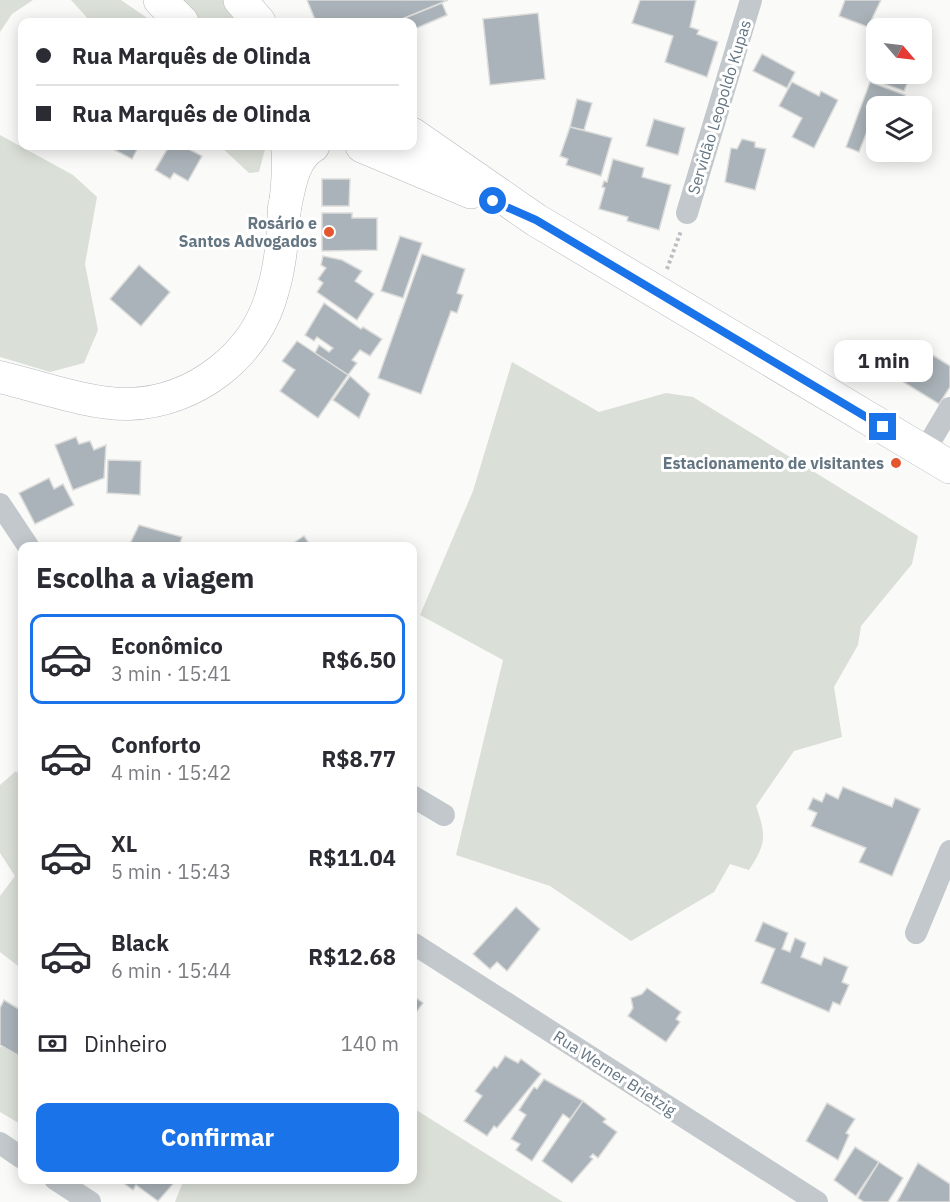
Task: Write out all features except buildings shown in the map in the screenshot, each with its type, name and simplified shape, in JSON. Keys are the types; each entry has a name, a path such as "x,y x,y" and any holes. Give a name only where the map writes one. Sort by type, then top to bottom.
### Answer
{"main road":[{"path":"240,0 256,18"},
{"path":"417,137 536,220 937,459"},
{"path":"274,150 285,210"},
{"path":"0,377 99,401 127,404 155,402 184,393 207,380 229,363 248,343 263,318 273,291 285,210 287,150"},
{"path":"285,210 298,162 307,150"},
{"path":"371,150 536,220"}],"street":[{"name":"Servidão Leopoldo Kupas","path":"687,213 751,0"},
{"path":"937,459 950,408"},
{"path":"0,504 25,542"},
{"path":"417,799 444,815"},
{"path":"916,933 950,851"},
{"name":"Rua Werner Brietzig","path":"417,946 817,1202"},
{"path":"0,1143 18,1155"},
{"path":"63,1184 90,1202"}],"path":[{"path":"659,293 687,213"}],"shaded area":[{"path":"0,0 33,0 12,14 0,32"},
{"path":"71,0 121,0 147,18 87,18"},
{"path":"178,0 224,0 239,18 190,18"},
{"path":"0,135 18,145 18,150 27,150 73,175 97,197 85,264 98,330 84,363 50,372 0,357"},
{"path":"224,150 265,150 259,172 249,173"},
{"path":"512,362 599,412 666,393 693,397 918,536 912,564 861,626 858,645 834,687 842,737 794,751 756,806 762,824 763,839 759,853 749,870 730,864 714,892 631,941 550,886 456,855 503,660 420,615 473,491"},
{"path":"16,771 18,773 18,966 0,952 0,896 15,876 0,853 0,785"},
{"path":"18,1046 18,1123 0,1112 0,1047"},
{"path":"417,1111 563,1202 175,1202 182,1184 417,1184"}],"place":[{"name":"Rosário e Santos Advogados","path":"329,232"},
{"name":"Estacionamento de visitantes","path":"896,463"}],"route":[{"path":"493,201 536,220 883,427"}]}
